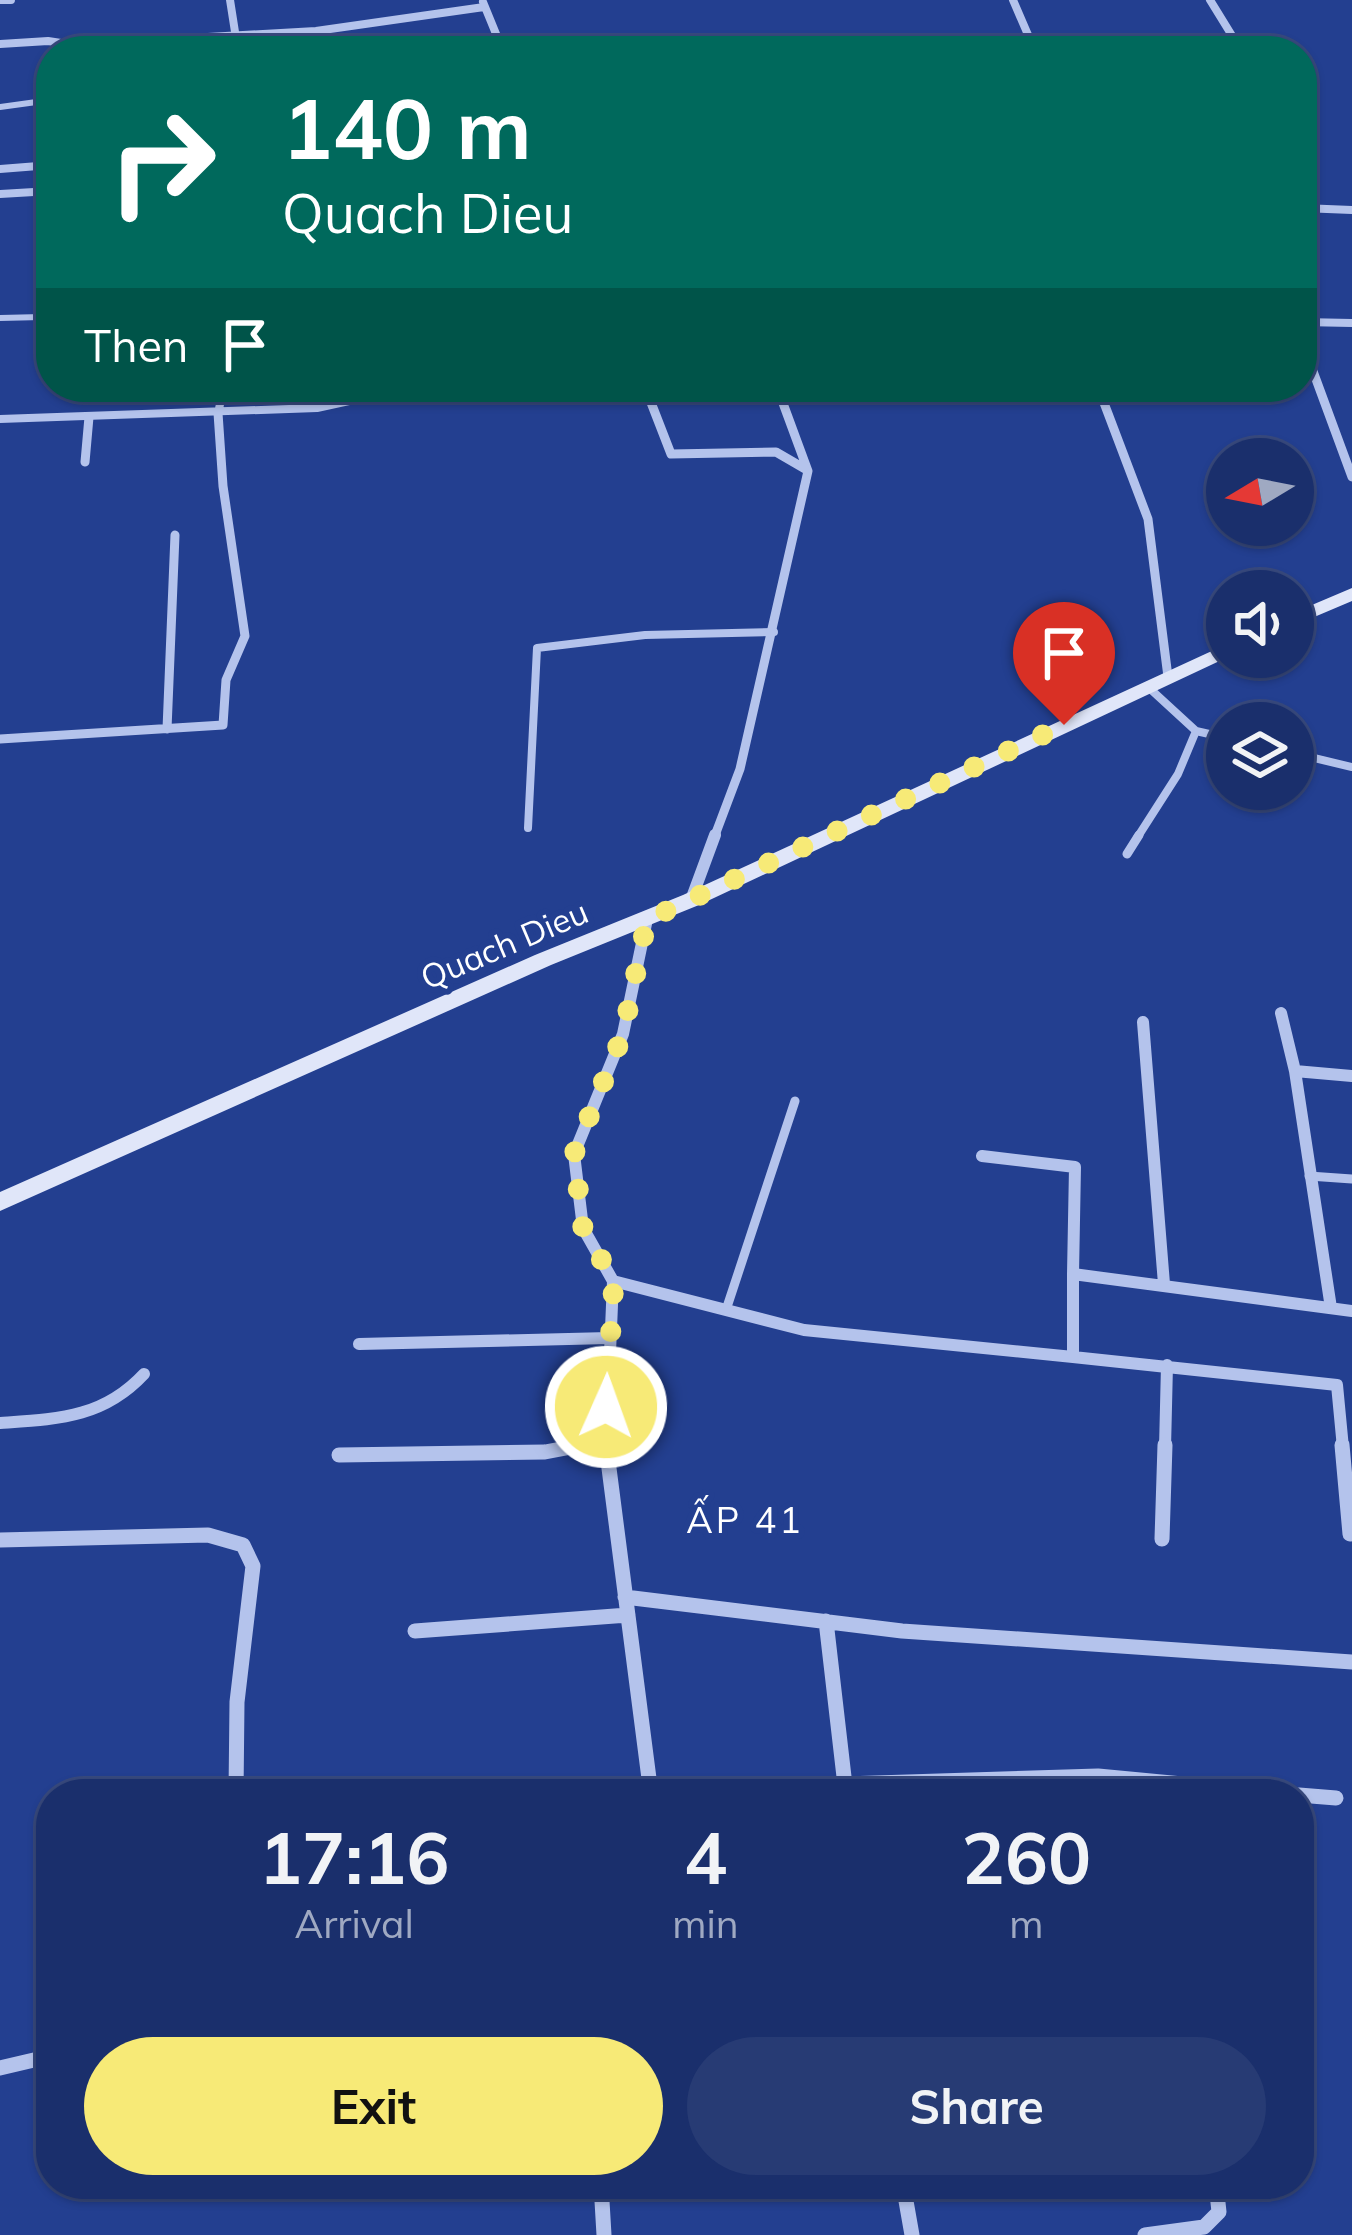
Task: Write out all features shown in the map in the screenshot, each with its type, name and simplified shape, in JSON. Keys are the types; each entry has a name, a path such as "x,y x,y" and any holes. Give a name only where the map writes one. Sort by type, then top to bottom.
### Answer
{"main road":[{"path":"1314,611 1352,594"},
{"name":"Quach Dieu","path":"0,1202 543,960 647,920 1206,659"}],"street":[{"path":"0,1 11,0"},
{"path":"230,0 233,36"},
{"path":"1013,0 1029,36"},
{"path":"1210,0 1232,36"},
{"path":"247,36 316,31 483,4 497,36"},
{"path":"0,44 36,46"},
{"path":"0,169 36,166"},
{"path":"0,194 36,192"},
{"path":"1317,209 1352,210"},
{"path":"1317,322 1352,323"},
{"path":"1317,382 1352,477"},
{"path":"651,402 671,454 776,452 808,470"},
{"path":"691,900 740,769 808,470 783,402"},
{"path":"1104,402 1148,519 1157,681"},
{"path":"0,739 223,725 226,680 245,636 223,486 218,412"},
{"path":"85,462 89,417"},
{"path":"167,729 175,535"},
{"path":"647,920 623,1034 574,1154 583,1228 614,1281 605,1441 649,1779"},
{"path":"1281,1013 1295,1071 1331,1308"},
{"path":"1143,1022 1164,1284"},
{"path":"1295,1071 1352,1076"},
{"path":"982,1156 1075,1167 1073,1357"},
{"path":"1073,1274 1352,1311"},
{"path":"614,1281 804,1330 1337,1385 1351,1534"},
{"path":"358,1344 609,1338"},
{"path":"1162,1539 1166,1365"},
{"path":"0,1423 98,1414 122,1399 144,1373"},
{"path":"339,1455 544,1452 605,1441"},
{"path":"0,1540 208,1535 243,1545 253,1566 237,1702 236,1779"},
{"path":"625,1597 902,1630 1352,1662"},
{"path":"415,1631 628,1615"},
{"path":"826,1621 844,1779"},
{"path":"1040,1779 1130,1779"},
{"path":"1314,1796 1336,1798"},
{"path":"0,2068 36,2060"},
{"path":"602,2199 604,2235"},
{"path":"905,2199 911,2235"},
{"path":"1145,2235 1204,2228 1220,2212 1218,2199"}],"lane":[{"path":"0,107 36,102"},
{"path":"0,318 36,317"},
{"path":"218,412 220,402"},
{"path":"0,418 317,408 344,402"},
{"path":"528,828 537,648 645,635 774,632"},
{"path":"1157,681 1196,731 1206,733"},
{"path":"1127,854 1178,774 1196,731"},
{"path":"1314,758 1352,766"},
{"path":"726,1310 795,1101"},
{"path":"1309,1176 1352,1179"}],"district":[{"name":"ẤP 41","path":"745,1519"}],"route":[{"path":"606,1407 614,1281 583,1228 574,1154 623,1034 647,920 1064,725"}]}
